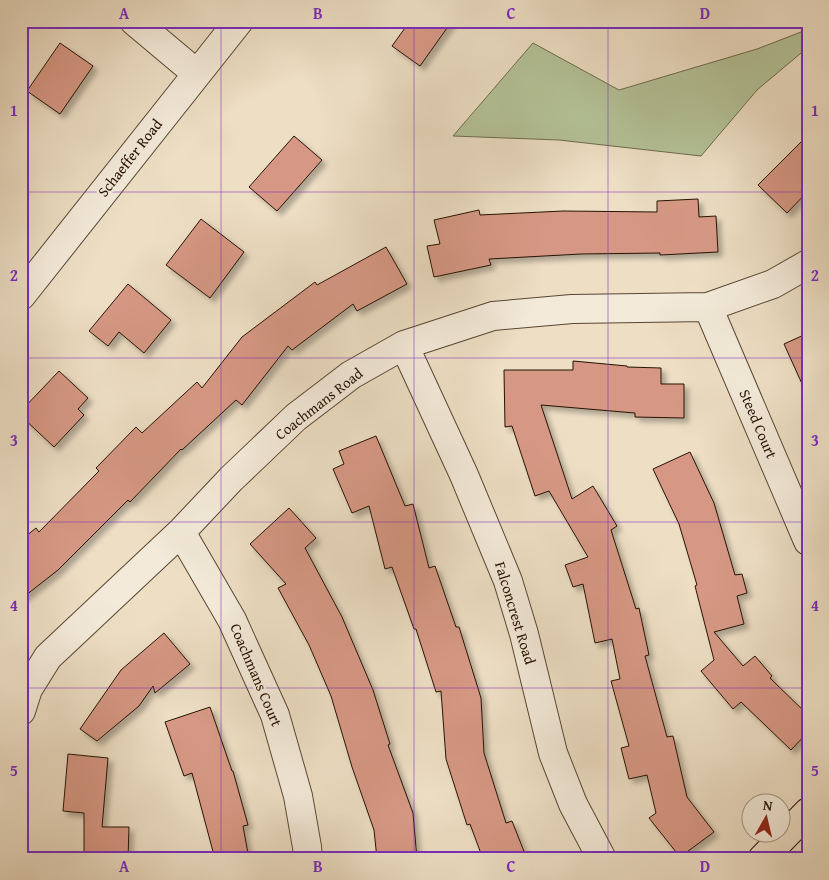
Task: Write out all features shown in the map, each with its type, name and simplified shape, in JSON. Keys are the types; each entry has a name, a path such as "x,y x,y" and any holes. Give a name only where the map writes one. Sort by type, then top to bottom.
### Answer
{"main road":[{"path":"762,859 808,812"}],"street":[{"path":"134,21 196,73"},
{"name":"Schaeffer Road","path":"21,296 239,21"},
{"name":"Coachmans Road","path":"21,711 28,689 48,657 181,532 231,479 296,417 351,376 404,344 493,316 572,309 708,307 773,284 808,264"},
{"name":"Steed Court","path":"708,307 808,541"},
{"name":"Falconcrest Road","path":"404,344 464,475 508,581 524,634 553,753 572,804 602,859"},
{"name":"Coachmans Court","path":"181,532 232,620 275,715 298,796 308,847 308,859"}],"green space":[{"path":"801,32 807,48 757,90 701,156 559,140 453,136 533,43 619,90 757,49"}],"building":[{"path":"410,21 452,21 420,66 392,46"},
{"path":"60,43 93,66 60,114 27,91"},
{"path":"808,135 808,191 787,213 758,185"},
{"path":"294,136 322,160 277,211 249,187"},
{"path":"698,199 699,217 716,216 718,252 660,255 660,253 581,254 489,259 491,265 434,277 427,246 440,244 434,220 479,210 480,215 563,211 657,212 657,201"},
{"path":"201,219 244,252 210,298 166,265"},
{"path":"386,247 407,284 357,311 353,304 292,350 288,346 242,405 236,400 181,449 130,502 128,500 58,570 21,599 21,540 36,528 39,532 99,471 96,468 136,427 142,433 197,382 202,388 242,337 315,282 317,285"},
{"path":"128,284 171,320 144,353 119,332 108,346 89,331"},
{"path":"808,333 808,397 784,344"},
{"path":"573,361 627,367 661,368 661,384 684,384 684,418 635,417 635,413 541,405 572,499 593,486 617,526 611,530 636,609 639,608 649,655 645,656 667,737 673,736 687,797 714,832 680,857 649,818 656,813 647,775 629,779 621,748 629,746 611,681 620,679 612,639 595,643 583,584 573,587 565,565 588,557 549,491 535,496 512,426 505,427 504,370 573,370"},
{"path":"59,371 88,398 78,409 84,415 54,447 21,416 21,411"},
{"path":"376,436 405,506 413,504 429,568 435,566 456,627 459,627 481,698 484,753 506,823 512,821 527,859 483,859 470,824 467,825 446,759 441,691 436,692 416,629 414,629 392,567 385,569 369,506 352,513 333,469 344,464 339,451"},
{"path":"690,452 714,503 735,575 742,574 747,593 737,596 744,624 714,632 743,666 755,656 772,676 770,678 808,715 808,732 791,750 741,702 733,709 701,671 714,660 695,586 697,585 679,524 653,469"},
{"path":"289,508 316,538 305,548 342,617 373,690 390,744 388,745 413,813 417,859 377,859 374,830 352,767 331,696 309,645 278,588 286,584 250,544"},
{"path":"164,633 190,664 155,693 153,686 139,706 97,741 80,729 121,670"},
{"path":"210,707 233,771 248,825 243,826 249,859 215,859 192,773 184,776 165,722"},
{"path":"68,754 108,758 102,827 129,827 128,859 84,859 84,813 63,811"}]}
